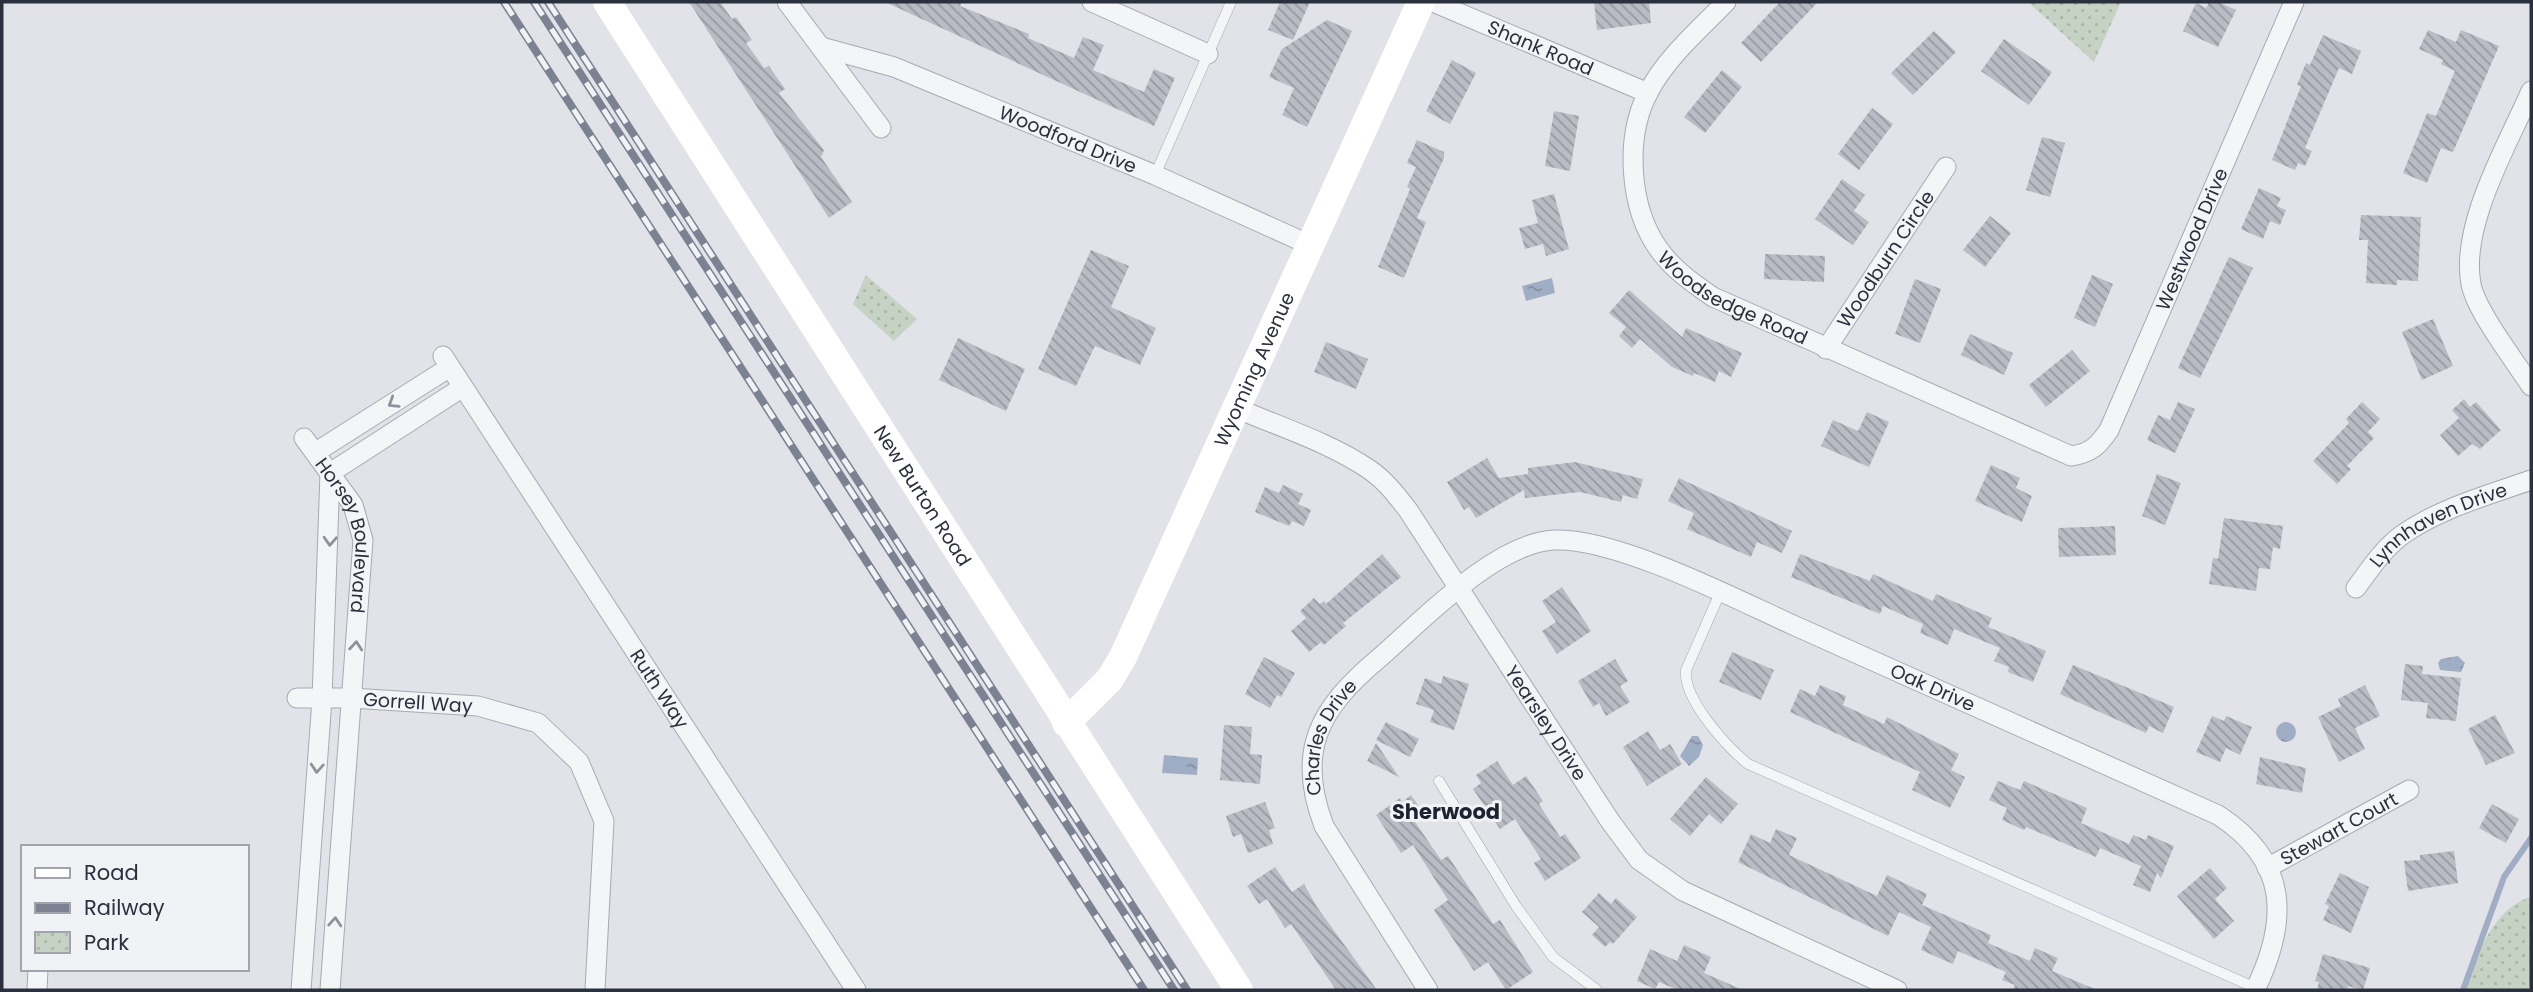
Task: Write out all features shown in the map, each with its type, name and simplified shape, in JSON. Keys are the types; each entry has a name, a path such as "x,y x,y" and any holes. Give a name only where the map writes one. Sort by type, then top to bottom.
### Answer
{"street":[{"name":"New Burton Road","path":"607,2 1239,990"},
{"path":"787,2 881,128"},
{"path":"1092,2 1208,54"},
{"name":"Wyoming Avenue","path":"1066,723 1110,679 1123,657 1420,2"},
{"name":"Shank Road","path":"1433,2 1648,93"},
{"name":"Woodsedge Road","path":"1726,2 1663,68 1648,93 1637,120 1633,176 1641,212 1659,250 1684,277 1713,298 2071,456"},
{"name":"Westwood Drive","path":"2071,456 2085,454 2099,445 2109,430 2294,2"},
{"name":"Woodford Drive","path":"821,47 894,67 1155,175 1310,245"},
{"path":"2531,91 2478,216 2472,247 2471,284 2480,307 2531,386"},
{"name":"Woodburn Circle","path":"1826,349 1946,167"},
{"name":"Ruth Way","path":"330,473 310,445 447,361 856,990"},
{"path":"330,473 463,387"},
{"name":"Yearsley Drive","path":"1236,408 1372,471 1408,510 1610,821 1639,860 1660,876 1717,908 1898,990"},
{"name":"Horsey Boulevard","path":"330,473 353,505 363,540 330,990"},
{"name":"Horsey Boulevard","path":"301,990 321,699 330,473"},
{"name":"Lynnhaven Drive","path":"2356,588 2380,556 2401,536 2462,505 2531,480"},
{"name":"Oak Drive","path":"1461,588 1505,556 1532,544 1555,540 1593,544 1720,593 2218,815 2253,843 2267,868 2278,905 2277,933 2256,989"},
{"name":"Charles Drive","path":"1428,990 1324,826 1313,798 1310,773 1324,719 1348,684 1461,588"},
{"name":"Gorrell Way","path":"296,698 351,698 478,706 538,723 579,762 604,821 595,990"},
{"name":"Stewart Court","path":"2267,868 2409,790"},
{"path":"37,990 38,971"}],"lane":[{"path":"1155,175 1231,2"},
{"path":"1720,593 1686,670 1685,683 1690,696 1735,754 1748,764 2256,989"},
{"path":"1439,781 1516,906 1553,957 1598,990"}],"green space":[{"path":"2028,2 2121,2 2094,62"},
{"path":"866,275 917,319 894,341 853,304"},
{"path":"2531,897 2531,990 2463,990 2480,949 2497,922 2518,902"}],"water":[{"path":"1552,278 1555,293 1526,301 1522,286"},
{"path":"2458,656 2465,663 2461,672 2440,670 2438,663 2441,659"},
{"path":"2282,722 2290,722 2296,732 2290,742 2282,742 2276,736 2276,728"},
{"path":"1692,736 1698,736 1703,745 1699,757 1689,766 1680,756"},
{"path":"1164,755 1198,758 1197,775 1162,773"}],"building":[{"path":"689,2 720,2 732,19 736,17 752,40 746,43 764,68 769,66 785,89 779,93 824,150 821,157 852,202 829,218"},
{"path":"885,2 962,2 960,6 1029,34 1028,38 1074,58 1083,37 1104,45 1093,70 1144,92 1154,69 1175,78 1154,126"},
{"path":"1280,2 1310,2 1293,40 1268,30"},
{"path":"1594,2 1649,2 1651,23 1597,30"},
{"path":"1780,2 1818,2 1761,62 1741,43"},
{"path":"2209,2 2218,2 2236,10 2218,47 2183,31 2196,3 2206,8"},
{"path":"1327,20 1352,31 1307,127 1282,115 1294,88 1269,77 1282,49"},
{"path":"2428,30 2456,42 2461,30 2499,46 2453,152 2441,148 2427,183 2403,173 2427,113 2436,116 2455,71 2441,64 2443,60 2419,49"},
{"path":"1934,31 1956,52 1913,95 1891,73"},
{"path":"2323,35 2361,51 2352,74 2339,68 2305,148 2312,151 2305,166 2298,163 2295,170 2272,160 2301,86 2297,85 2306,63 2310,65"},
{"path":"2004,39 2052,72 2029,105 1981,71"},
{"path":"1452,60 1476,73 1450,124 1426,111"},
{"path":"1722,70 1742,87 1705,133 1684,117"},
{"path":"1872,108 1893,124 1859,170 1838,154"},
{"path":"1554,111 1579,116 1570,171 1545,166"},
{"path":"2042,137 2065,143 2050,197 2026,190"},
{"path":"1417,140 1444,152 1444,158 1417,218 1426,222 1404,278 1378,267 1410,189 1407,187 1416,167 1407,163"},
{"path":"1842,179 1865,195 1854,211 1869,222 1853,245 1815,219"},
{"path":"2259,188 2281,198 2277,206 2286,210 2280,225 2270,221 2263,239 2241,229"},
{"path":"1554,194 1569,249 1546,256 1543,244 1525,249 1519,228 1538,223 1532,200"},
{"path":"2361,215 2421,217 2418,281 2397,280 2397,285 2366,283 2368,240 2359,240"},
{"path":"1990,216 2011,233 1985,267 1963,250"},
{"path":"1091,250 1129,266 1111,307 1156,328 1140,365 1095,346 1076,386 1038,369"},
{"path":"1765,254 1825,256 1824,282 1764,279"},
{"path":"2229,257 2253,268 2200,378 2178,368"},
{"path":"2092,275 2113,284 2095,327 2074,318"},
{"path":"1915,279 1941,289 1920,343 1895,334"},
{"path":"1629,290 1682,337 1686,328 1742,353 1731,377 1719,371 1715,382 1694,373 1693,376 1672,367 1640,339 1632,348 1619,336 1626,327 1609,313"},
{"path":"2433,319 2453,366 2422,380 2402,332"},
{"path":"1970,334 2013,353 2004,375 1961,355"},
{"path":"958,338 1025,369 1006,411 939,380"},
{"path":"1326,342 1368,359 1356,389 1314,372"},
{"path":"2072,350 2090,371 2046,407 2029,385"},
{"path":"2464,399 2470,407 2476,402 2501,430 2480,449 2472,444 2458,456 2440,435 2459,418 2452,410"},
{"path":"2178,402 2195,409 2175,453 2147,440 2158,415 2170,420"},
{"path":"2362,402 2380,419 2368,432 2374,438 2347,466 2351,469 2337,484 2313,461 2349,423 2346,419"},
{"path":"1867,412 1889,422 1869,467 1821,446 1833,420 1858,431"},
{"path":"1487,458 1499,478 1528,474 1528,468 1575,462 1643,479 1637,499 1623,495 1621,502 1580,492 1525,498 1524,490 1476,518 1469,507 1464,510 1447,482"},
{"path":"1991,465 2020,478 2016,488 2032,496 2022,522 1975,501"},
{"path":"2157,474 2181,483 2165,525 2142,516"},
{"path":"1679,478 1792,531 1782,553 1757,542 1751,557 1687,529 1694,513 1668,501"},
{"path":"1283,485 1303,494 1298,504 1311,510 1304,526 1292,521 1289,526 1255,512 1265,487 1279,493"},
{"path":"2224,518 2283,526 2280,549 2273,547 2270,569 2259,568 2256,591 2209,584 2213,558 2218,559"},
{"path":"2115,526 2116,555 2059,557 2058,528"},
{"path":"1382,554 1401,577 1343,623 1346,626 1324,645 1321,642 1309,652 1291,631 1306,618 1300,611 1314,598 1320,604 1324,601 1326,604"},
{"path":"1800,554 1870,581 1873,574 1933,601 1936,594 1992,618 1988,627 2046,651 2033,682 2008,672 2009,667 1994,661 2000,648 1954,629 1948,645 1920,633 1923,624 1883,606 1880,614 1791,577"},
{"path":"1562,587 1591,631 1557,654 1542,631 1556,622 1542,601"},
{"path":"1732,652 1774,670 1761,700 1719,682"},
{"path":"1264,657 1295,673 1281,697 1277,695 1270,708 1245,694"},
{"path":"1615,659 1628,681 1620,686 1630,702 1606,716 1599,703 1593,707 1578,681"},
{"path":"2405,664 2423,666 2422,674 2461,678 2456,721 2426,718 2428,703 2401,700"},
{"path":"2073,665 2174,707 2163,733 2149,726 2146,733 2060,694"},
{"path":"1443,676 1469,684 1454,730 1430,722 1434,710 1416,704 1425,678 1441,684"},
{"path":"1820,685 1846,696 1843,705 1884,724 1887,717 1959,754 1951,770 1965,777 1950,808 1912,790 1920,772 1790,712 1800,689 1815,696"},
{"path":"2365,685 2380,716 2355,728 2365,749 2339,762 2318,717 2341,706 2338,699"},
{"path":"2495,715 2515,753 2486,765 2468,729"},
{"path":"2212,716 2224,721 2226,716 2252,727 2240,755 2226,748 2220,762 2196,752"},
{"path":"1386,722 1419,739 1410,757 1376,740"},
{"path":"1224,725 1252,727 1250,754 1262,755 1260,784 1220,780"},
{"path":"1648,731 1660,750 1670,744 1682,764 1647,786 1623,747"},
{"path":"1376,743 1399,777 1367,761"},
{"path":"2260,757 2306,768 2302,793 2256,784"},
{"path":"1497,761 1513,785 1526,776 1543,801 1539,804 1560,837 1565,834 1581,858 1545,881 1534,863 1541,859 1515,819 1500,829 1473,789 1481,783 1476,775"},
{"path":"1706,777 1738,804 1721,824 1709,814 1690,836 1670,819"},
{"path":"1998,781 2020,790 2024,781 2087,808 2081,823 2129,844 2133,835 2146,840 2148,835 2174,846 2161,878 2157,873 2150,892 2133,885 2141,866 2100,848 2096,857 2026,827 2024,830 2002,820 2007,808 1989,800"},
{"path":"1411,795 1423,812 1413,819 1441,860 1448,856 1493,924 1500,920 1533,972 1506,990 1488,962 1474,971 1434,910 1448,900 1413,845 1401,853 1376,815 1400,798 1402,802"},
{"path":"1265,802 1275,828 1269,830 1273,844 1248,853 1241,834 1233,837 1226,816"},
{"path":"2492,804 2519,819 2506,843 2479,828"},
{"path":"1776,829 1797,838 1789,855 1877,896 1887,875 1927,894 1922,905 1991,935 1988,943 2030,961 2035,948 2058,958 2052,971 2097,990 2013,990 2015,985 2002,980 2006,972 1958,951 1953,964 1921,950 1931,927 1899,912 1888,936 1738,862 1751,834 1770,843"},
{"path":"2454,851 2458,883 2408,891 2404,861 2420,860 2420,855"},
{"path":"1275,867 1292,892 1304,884 1317,907 1377,990 1336,990 1291,924 1285,928 1267,899 1259,904 1247,886"},
{"path":"2210,868 2227,888 2215,899 2234,921 2214,939 2177,896"},
{"path":"2340,873 2369,887 2351,933 2323,920 2329,906 2325,904"},
{"path":"1599,893 1611,904 1616,898 1637,917 1613,944 1610,942 1605,947 1592,935 1599,927 1582,912"},
{"path":"1684,945 1711,957 1704,973 1743,990 1678,990 1659,982 1655,989 1637,981 1650,949 1677,961"},
{"path":"2323,954 2370,968 2363,990 2348,986 2347,990 2317,990 2319,982 2315,981"}],"waterway":[{"path":"2463,990 2504,877 2531,838"}],"railway":[{"path":"504,2 1144,990"},
{"path":"534,2 1174,990"},
{"path":"548,2 1187,990"}],"district":[{"name":"Sherwood","path":"1446,811"}]}
